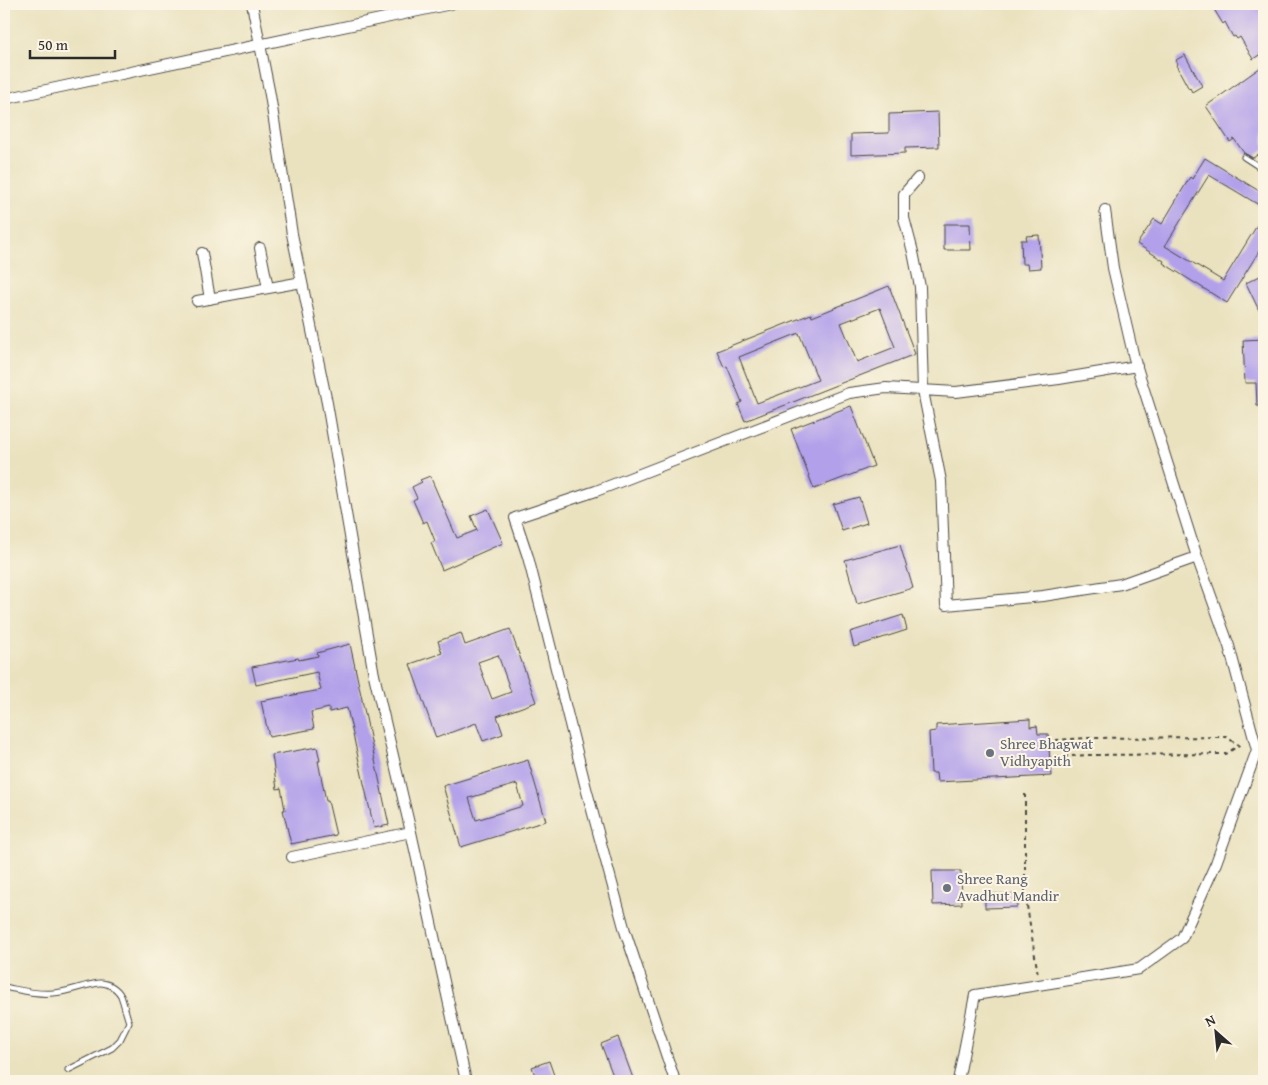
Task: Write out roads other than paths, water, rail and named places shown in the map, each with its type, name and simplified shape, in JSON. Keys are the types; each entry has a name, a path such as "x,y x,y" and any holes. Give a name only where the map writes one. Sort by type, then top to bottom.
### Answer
{"street":[{"path":"252,4 270,95 292,234 327,403 374,676 411,832 466,1081"},
{"path":"4,99 451,4"},
{"path":"918,178 904,194 904,218 920,287 923,391 941,481 946,605 1043,596 1121,584 1197,557"},
{"path":"958,1081 975,995 1139,969 1182,938 1216,863 1261,750 1229,646 1197,557 1137,366 1114,268 1105,210"},
{"path":"260,248 268,288"},
{"path":"202,253 210,299"},
{"path":"197,301 302,282"},
{"path":"675,1081 625,931 586,788 528,558 515,518 596,491 849,393 886,388 956,392 1058,379 1137,366"},
{"path":"292,856 411,832"}],"lane":[{"path":"1244,157 1264,170"},
{"path":"4,987 53,993 100,983 113,987 120,994 128,1022 120,1040 112,1048 68,1070"}],"place":[{"name":"Shree Bhagwat Vidhyapith","path":"990,753"},
{"name":"Shree Rang Avadhut Mandir","path":"947,888"}]}
